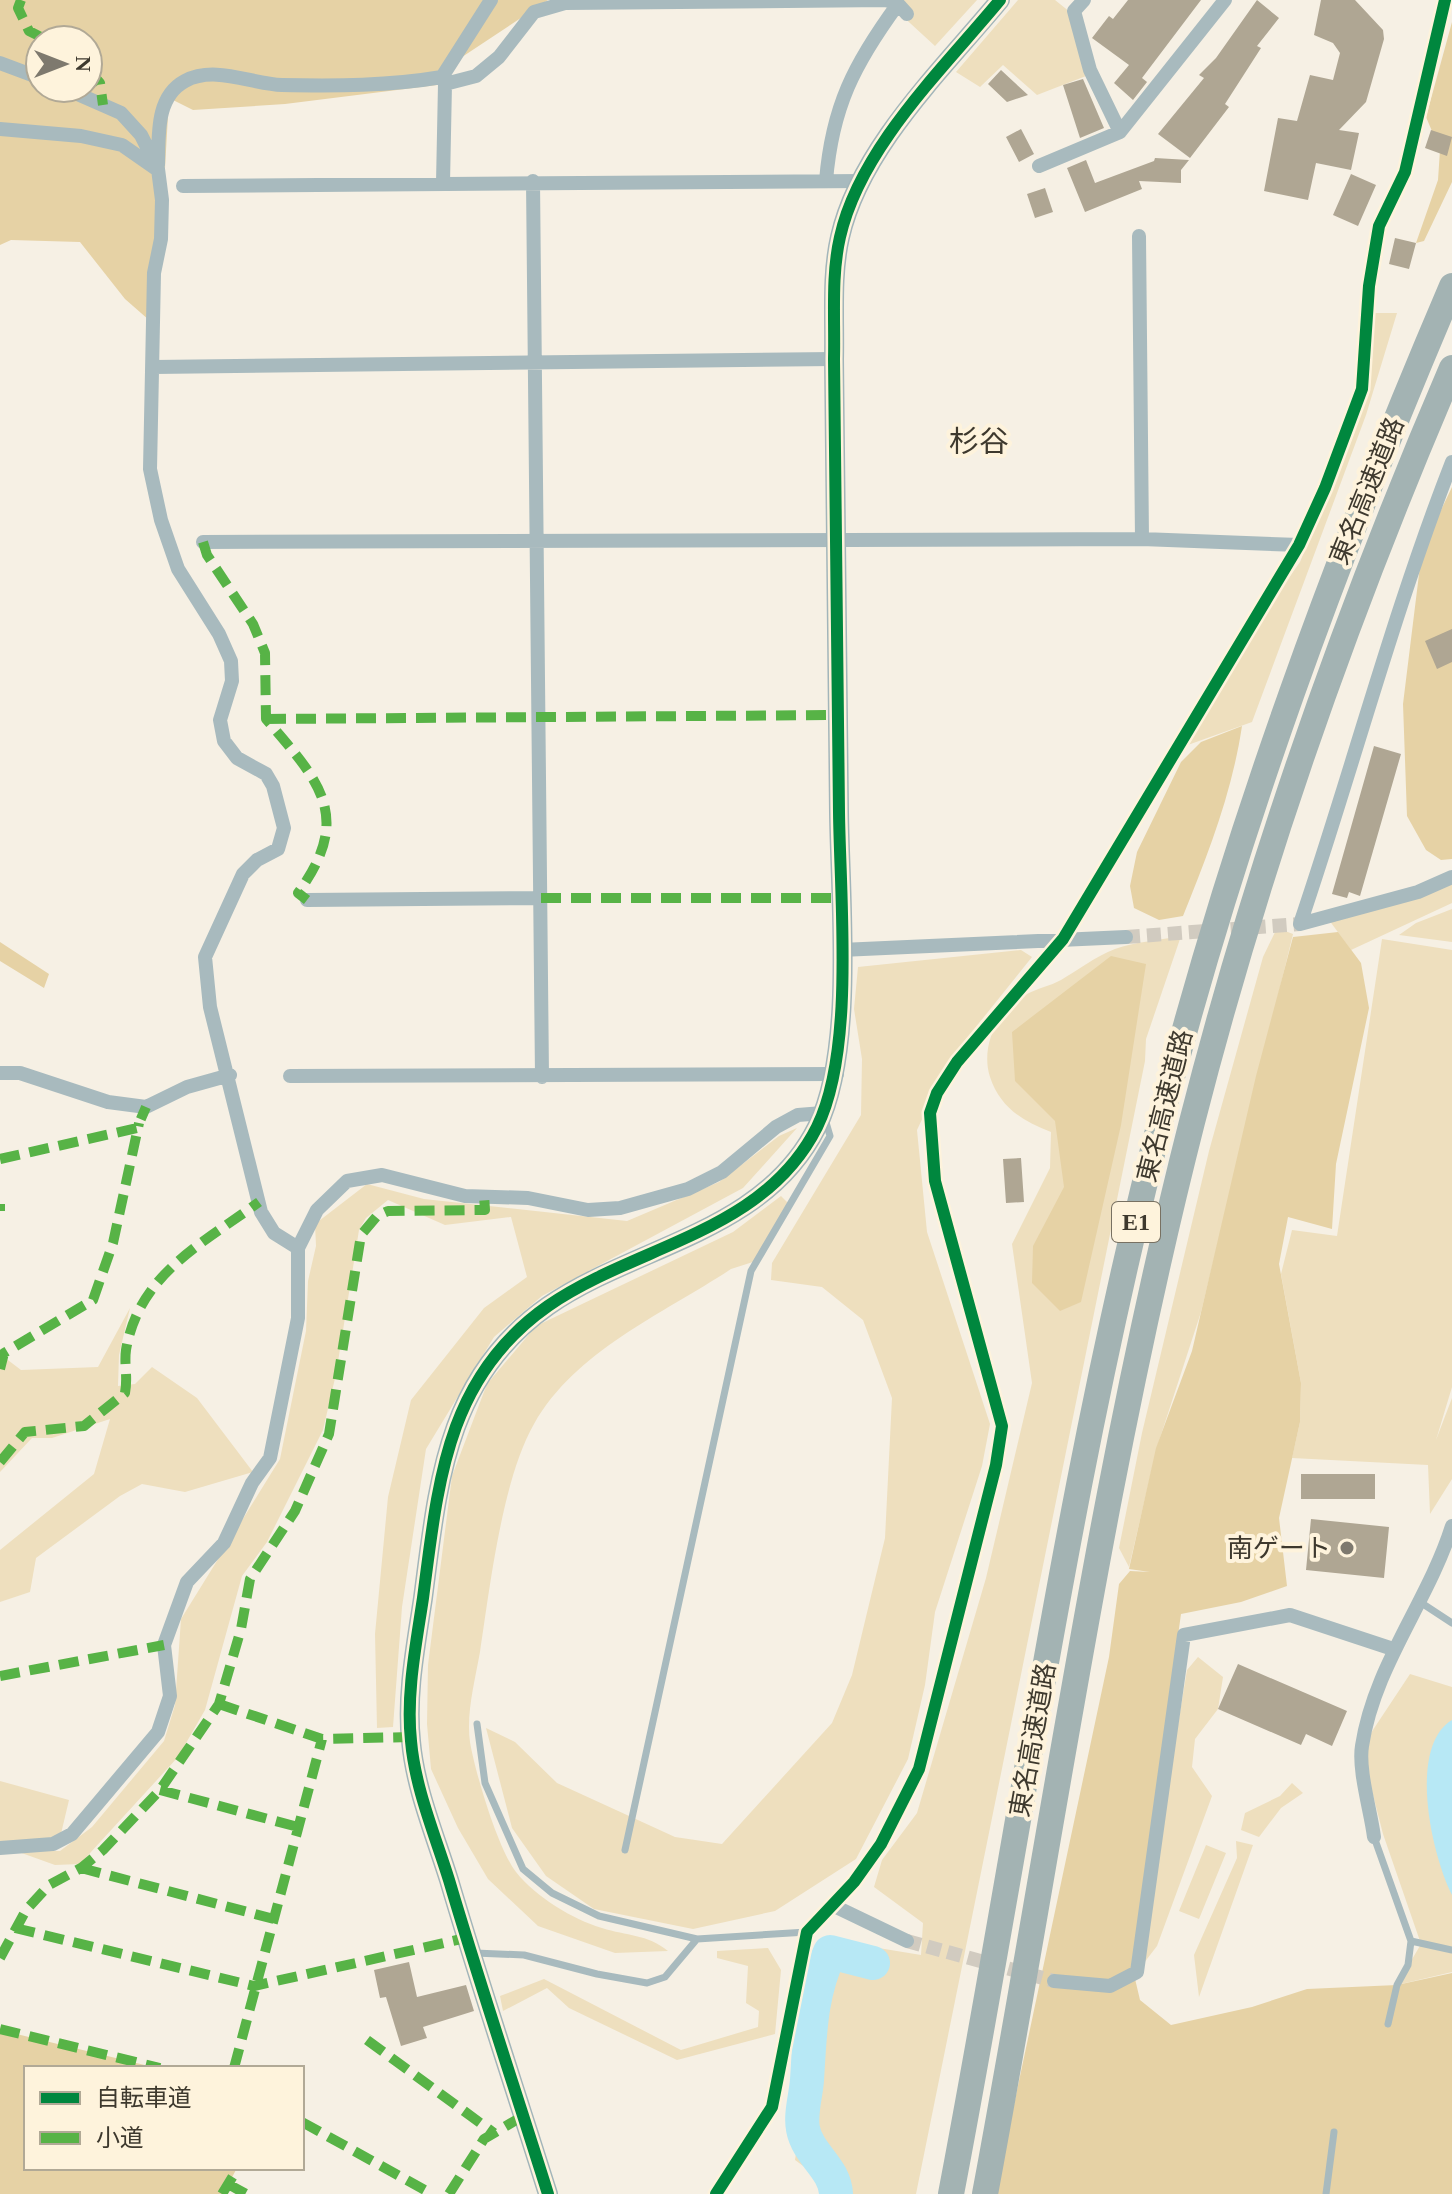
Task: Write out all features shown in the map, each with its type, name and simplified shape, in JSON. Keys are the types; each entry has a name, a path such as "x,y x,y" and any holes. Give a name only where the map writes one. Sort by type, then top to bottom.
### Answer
{"highway":[{"name":"東名高速道路","path":"951,2194 1076,1502 1119,1292 1162,1114 1207,948 1259,782 1329,586 1452,286"},
{"name":"東名高速道路","path":"985,2194 1108,1509 1192,1122 1289,791 1360,596 1452,368"}],"street":[{"path":"298,1248 274,1233 261,1212 230,1075 210,1007 205,957 207,946 243,874 257,860 278,849 284,828 282,810 266,774 237,758 224,741 220,720 232,681 231,661 178,569 161,520 150,469 154,273 161,239 162,200 158,169 160,114 184,82 204,75 279,85 329,86 408,83 442,77 491,0"},
{"path":"443,183 445,84 476,76 499,57 534,12 565,3 886,0 903,9 861,53 830,141 826,181"},
{"path":"548,2194 471,1953 420,1784 410,1737 414,1659 438,1480 456,1421 474,1385 525,1324 568,1293 728,1220 791,1164 815,1131 823,1113 837,1074 841,950 834,359 835,274 840,236 879,147 1000,0"},
{"path":"1039,166 1120,132 1225,0"},
{"path":"716,2194 772,2107 807,1932 854,1882 881,1844 919,1769 980,1535 1002,1426 935,1181 930,1113 937,1093 957,1062 1063,939 1299,545 1325,488 1362,389 1369,286 1379,226 1405,172 1445,0"},
{"path":"1074,4 1090,70 1120,132"},
{"path":"0,63 24,72"},
{"path":"100,104 121,113 141,135 158,169"},
{"path":"0,129 81,136 122,145 158,169"},
{"path":"183,186 533,181 862,181"},
{"path":"533,181 538,363 542,1077"},
{"path":"1139,236 1142,539"},
{"path":"154,367 834,359"},
{"path":"1452,462 1423,537 1350,779 1300,924 1418,892 1452,877"},
{"path":"203,542 1142,539 1299,545"},
{"path":"307,900 541,898"},
{"path":"841,950 1126,937"},
{"path":"0,1073 20,1073 108,1102 146,1107 187,1087 230,1075"},
{"path":"290,1076 837,1074"},
{"path":"0,1848 53,1844 72,1834 158,1732 170,1696 164,1645 187,1582 224,1543 252,1483 270,1458 298,1318 298,1248 317,1210 347,1181 382,1175 465,1196 528,1198 588,1210 620,1208 688,1189 722,1172 776,1127 798,1115 823,1113"},
{"path":"1374,1837 1361,1749 1393,1649 1439,1569 1452,1526"},
{"path":"1054,1981 1110,1986 1137,1972 1184,1635 1290,1615 1393,1649"},
{"path":"832,1905 907,1941"}],"lane":[{"path":"625,1850 751,1271 830,1136 823,1113"},
{"path":"1420,1602 1452,1623"},
{"path":"477,1724 485,1783 523,1869 552,1893 599,1916 697,1939 807,1932"},
{"path":"1374,1837 1411,1941 1408,1965 1397,1985 1388,2024"},
{"path":"471,1953 524,1955 647,1983 665,1977 697,1939"},
{"path":"1411,1941 1452,1950"},
{"path":"1326,2194 1334,2132"}],"shaded area":[{"path":"0,0 548,0 459,59 445,84 285,104 193,110 169,98 162,221 149,320 125,299 80,242 11,240 0,245"},
{"path":"845,0 977,0 935,46 886,1"},
{"path":"1018,0 1055,0 1070,12 1086,76 1037,95 1003,65 980,87 956,72"},
{"path":"1452,22 1452,182 1424,241 1416,243 1438,180 1440,150 1426,117"},
{"path":"1374,313 1397,313 1366,415 1252,722 1185,746 1259,620 1300,562 1365,400"},
{"path":"1452,487 1452,859 1441,860 1426,850 1407,816 1403,704 1422,550"},
{"path":"1242,726 1226,799 1183,916 1159,920 1134,908 1130,886 1137,852 1181,762 1201,742"},
{"path":"1452,873 1452,903 1351,950 1329,920"},
{"path":"1452,909 1452,942 1399,935 1416,923"},
{"path":"1277,928 1293,934 1201,1312 1157,1447 1129,1567 1119,1548 1142,1433 1209,1151 1263,957"},
{"path":"1338,932 1361,963 1369,1008 1336,1164 1332,1229 1288,1217 1279,1264 1301,1383 1300,1422 1279,1518 1287,1586 1241,1602 1181,1614 1132,1966 1140,2000 1171,2025 1252,2007 1307,1989 1397,1985 1452,1973 1452,2194 995,2194 1109,1657 1119,1584 1130,1571 1150,1572 1129,1569 1156,1448 1192,1351 1256,1076 1293,937"},
{"path":"1181,936 1146,1039 1145,1061 916,2194 822,2194 821,2179 795,2160 807,2079 796,2045 808,1973 824,1939 921,1955 923,1923 874,1887 882,1860 917,1813 986,1578 1032,1383 1012,1244 1050,1168 1051,1132 1013,1112 1000,1097 990,1077 987,1053 990,1041 1000,1018 1027,994 1061,980 1115,949"},
{"path":"1382,939 1452,950 1452,1387 1436,1440 1452,1398 1452,1479 1430,1514 1428,1465 1292,1458 1300,1422 1301,1383 1281,1274 1292,1230 1337,1236"},
{"path":"0,942 49,974 44,988 0,961"},
{"path":"1021,950 1032,957 951,1058 917,1130 927,1232 990,1424 982,1466 935,1612 925,1685 908,1759 856,1859 775,1911 693,1929 594,1909 546,1876 512,1828 486,1728 515,1742 557,1783 675,1837 722,1844 832,1723 852,1675 885,1538 892,1398 863,1320 822,1287 771,1280 772,1263 861,1115 862,1059 854,1009 858,967"},
{"path":"1111,956 1146,964 1121,1125 1081,1302 1060,1311 1032,1283 1033,1246 1064,1187 1055,1121 1015,1081 1012,1032"},
{"path":"797,1128 743,1188 542,1296 494,1337 426,1449 402,1607 393,1727 377,1728 375,1634 388,1497 411,1400 484,1308 527,1277 511,1217 445,1225 388,1200 366,1218 359,1230 336,1374 323,1430 267,1542 242,1576 205,1710 178,1757 80,1864 55,1865 16,1851 60,1851 92,1827 164,1741 175,1705 181,1619 280,1459 306,1331 308,1281 316,1246 315,1224 367,1184 424,1199 627,1221 719,1182 779,1136"},
{"path":"781,1196 791,1206 756,1261 731,1269 623,1336 597,1354 552,1398 523,1447 505,1504 470,1709 469,1731 473,1755 488,1810 502,1846 524,1881 555,1906 579,1919 644,1938 668,1951 615,1953 538,1926 488,1879 458,1828 431,1769 427,1724 428,1665 452,1476 487,1384 536,1326 733,1232"},
{"path":"130,1308 119,1355 118,1386 135,1384 152,1367 197,1398 253,1472 185,1492 142,1484 120,1496 36,1558 30,1592 0,1602 0,1550 94,1474 110,1419 52,1438 32,1438 0,1472 0,1354 21,1370 98,1367"},
{"path":"1198,1657 1223,1677 1218,1709 1195,1739 1192,1767 1212,1796 1157,1946 1137,1972 1187,1670"},
{"path":"1410,1674 1452,1687 1452,1972 1397,1985 1421,1944 1383,1834 1361,1748"},
{"path":"0,1781 69,1800 60,1838 0,1844"},
{"path":"1292,1783 1303,1793 1281,1808 1259,1837 1241,1830 1245,1813 1280,1796"},
{"path":"1236,1841 1253,1845 1199,1997 1194,1955 1237,1858"},
{"path":"1206,1845 1226,1853 1199,1919 1179,1911"},
{"path":"768,1948 781,1970 775,2034 677,2060 569,2008 547,1988 503,2011 500,1996 544,1979 681,2050 758,2027 759,2011 746,2003 748,1966 717,1958 717,1951"},
{"path":"0,2030 149,2066 24,2066 24,2170 236,2170 223,2194 0,2194"}],"water":[{"path":"1452,1720 1452,1895 1431,1830 1427,1777 1430,1753 1438,1734"}],"building":[{"path":"1128,0 1201,0 1142,78 1147,82 1133,100 1114,83 1129,65 1092,38 1109,16 1113,19"},
{"path":"1257,0 1279,18 1257,46 1261,48 1225,104 1229,107 1190,158 1158,134 1204,78 1199,75 1216,58"},
{"path":"1321,0 1355,0 1383,30 1384,39 1366,102 1339,130 1359,133 1351,170 1316,163 1308,200 1264,191 1278,118 1297,121 1310,75 1333,80 1340,53 1333,43 1314,35"},
{"path":"1001,70 1028,95 1007,102 988,84"},
{"path":"1083,79 1104,128 1080,138 1063,85"},
{"path":"1021,129 1034,154 1019,162 1006,137"},
{"path":"1431,130 1452,137 1447,156 1425,148"},
{"path":"1155,158 1189,160 1181,170 1181,183 1139,181 1142,189 1085,212 1067,168 1086,160 1095,183"},
{"path":"1351,174 1376,185 1358,226 1333,215"},
{"path":"1045,188 1053,212 1035,218 1027,194"},
{"path":"1395,238 1416,243 1409,269 1389,264"},
{"path":"1452,629 1452,662 1437,669 1425,641"},
{"path":"1374,746 1401,754 1360,896 1349,892 1347,898 1332,894"},
{"path":"1021,1158 1024,1202 1006,1203 1003,1159"},
{"path":"1301,1474 1375,1474 1375,1499 1301,1499"},
{"name":"南ゲート","path":"1311,1519 1389,1527 1384,1578 1306,1570"},
{"path":"1238,1664 1347,1711 1332,1746 1306,1734 1301,1745 1218,1709"},
{"path":"409,1962 417,1997 466,1985 474,2011 423,2027 427,2038 401,2046 386,1997 380,1998 374,1970"}],"waterway":[{"path":"836,2194 831,2177 806,2138 802,2123 812,2015 818,1984 830,1952 873,1963"}],"tunnel":[{"path":"1126,937 1300,924"},
{"path":"907,1941 1054,1981"}],"marked path":[{"path":"21,0 18,8 26,24"},
{"path":"203,542 207,555 253,624 265,653 266,719 301,762 323,800 326,820 324,842 315,866 298,893 307,900"},
{"path":"266,719 838,715"},
{"path":"541,898 840,898"},
{"path":"0,1159 137,1128 146,1107"},
{"path":"0,1369 4,1353 93,1300 113,1243 139,1123"},
{"path":"0,1958 26,1910 49,1885 81,1868 103,1850 160,1790 219,1704 241,1629 250,1579 295,1511 329,1434 361,1235 377,1216 388,1211 485,1210 484,1196"},
{"path":"0,1462 25,1432 84,1426 125,1393 126,1350 144,1301 176,1263 259,1202"},
{"path":"0,1204 0,1211"},
{"path":"0,1676 164,1645"},
{"path":"219,1704 322,1739 410,1737"},
{"path":"235,2066 322,1739"},
{"path":"160,1790 298,1827"},
{"path":"81,1868 274,1919"},
{"path":"15,1928 254,1986 466,1938"},
{"path":"0,2029 152,2066"},
{"path":"367,2040 494,2133"},
{"path":"449,2194 484,2139 523,2116"},
{"path":"304,2123 432,2194"},
{"path":"222,2194 237,2170"},
{"path":"228,2184 246,2194"}],"cycle path":[{"path":"548,2194 426,1811 413,1759 410,1723 412,1670 442,1475 452,1437 467,1400 487,1366 514,1335 548,1306 583,1285 732,1214 765,1191 794,1163 817,1127 829,1095 837,1058 843,974 834,416 837,252 850,204 884,141 1000,0"},
{"path":"716,2194 772,2107 807,1932 854,1882 881,1844 919,1769 996,1465 1002,1426 935,1181 930,1113 937,1093 957,1062 1063,939 1299,545 1325,488 1362,389 1369,286 1379,226 1405,172 1445,0"}],"place":[{"name":"南ゲート","path":"1347,1548"}],"district":[{"name":"杉谷","path":"979,441"}]}
